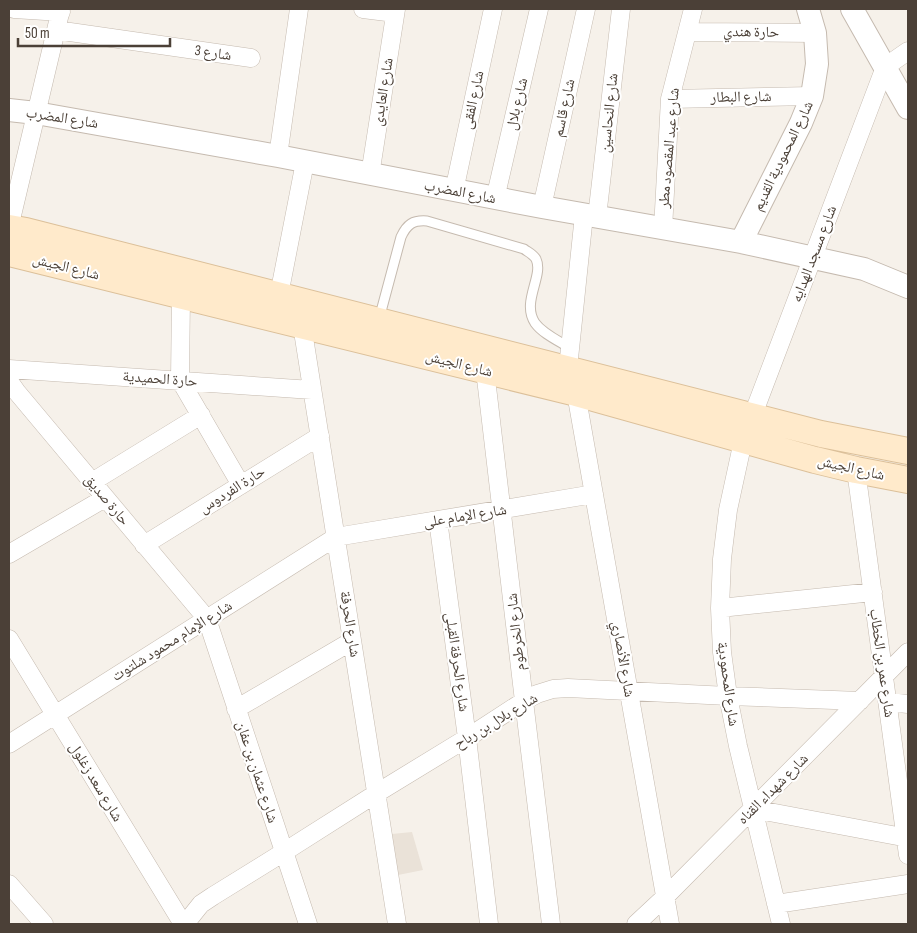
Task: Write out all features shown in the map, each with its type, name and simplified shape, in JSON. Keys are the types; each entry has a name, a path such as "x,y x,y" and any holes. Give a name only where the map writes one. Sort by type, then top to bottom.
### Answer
{"main road":[{"name":"شارع الجيش","path":"9,228 379,320 569,358 753,416 821,434 908,451"},
{"name":"شارع الجيش","path":"9,253 485,370 576,393 743,441 856,470 908,480"}],"street":[{"path":"9,228 61,10 14,9"},
{"path":"278,156 299,9"},
{"path":"363,9 395,11"},
{"name":"شارع الفقى","path":"454,191 493,9"},
{"name":"شارع بلال","path":"495,198 539,9"},
{"name":"شارع قاسم","path":"542,207 586,9"},
{"name":"شارع النحاسين","path":"569,358 621,9"},
{"name":"شارع عبد المقصود مطر","path":"663,229 670,99 692,9"},
{"name":"شارع المحمودية القديم","path":"741,242 801,123 812,96 817,64 815,33 808,9"},
{"path":"852,9 908,108"},
{"name":"شارع العايدى","path":"370,175 395,11"},
{"name":"شارع 3","path":"56,30 251,58"},
{"name":"حارة هندي","path":"687,32 815,33"},
{"path":"885,67 908,51"},
{"name":"شارع مسجد الهدايه","path":"743,441 885,67"},
{"name":"شارع البطار","path":"670,99 812,96"},
{"name":"شارع المضرب","path":"9,110 36,113 278,156 454,191 741,242 864,269 908,286"},
{"path":"279,295 305,162"},
{"path":"181,295 180,380 241,484"},
{"name":"شارع الحرفة","path":"302,325 397,924"},
{"name":"حارة الحميدية","path":"9,368 312,390"},
{"name":"شارع الخرطوم","path":"485,370 551,924"},
{"name":"حارة صديق","path":"9,381 207,619"},
{"name":"شارع الأنصاري","path":"576,393 670,924"},
{"path":"92,482 201,415"},
{"name":"حارة الفردوس","path":"144,545 320,436"},
{"name":"شارع المحمودية","path":"743,441 728,510 722,559 720,608 722,652 738,746 780,924"},
{"name":"شارع عمر بن الخطاب","path":"856,470 908,855"},
{"name":"شارع الإمام على","path":"336,537 594,494"},
{"path":"9,554 105,498"},
{"name":"شارع الحرفة القبلى","path":"438,520 489,924"},
{"name":"شارع الإمام محمود شلتوت","path":"9,744 336,537"},
{"path":"720,608 873,592"},
{"name":"شارع عثمان بن عفان","path":"207,619 308,924"},
{"name":"شارع سعد زغلول","path":"9,639 184,924"},
{"path":"236,709 352,641"},
{"name":"شارع شهداء القناه","path":"636,924 908,652"},
{"name":"شارع بلال بن رباح","path":"184,924 201,904 524,701 552,689 568,688 860,701"},
{"path":"888,702 908,704"},
{"path":"753,808 907,837"},
{"path":"9,884 42,923"},
{"path":"776,904 908,884"}],"lane":[{"path":"379,320 404,230 411,224 427,221 524,249 531,253 536,259 537,267 530,304 531,314 536,324 569,358"}],"shaded area":[{"path":"412,832 423,870 398,875 392,834"}]}
